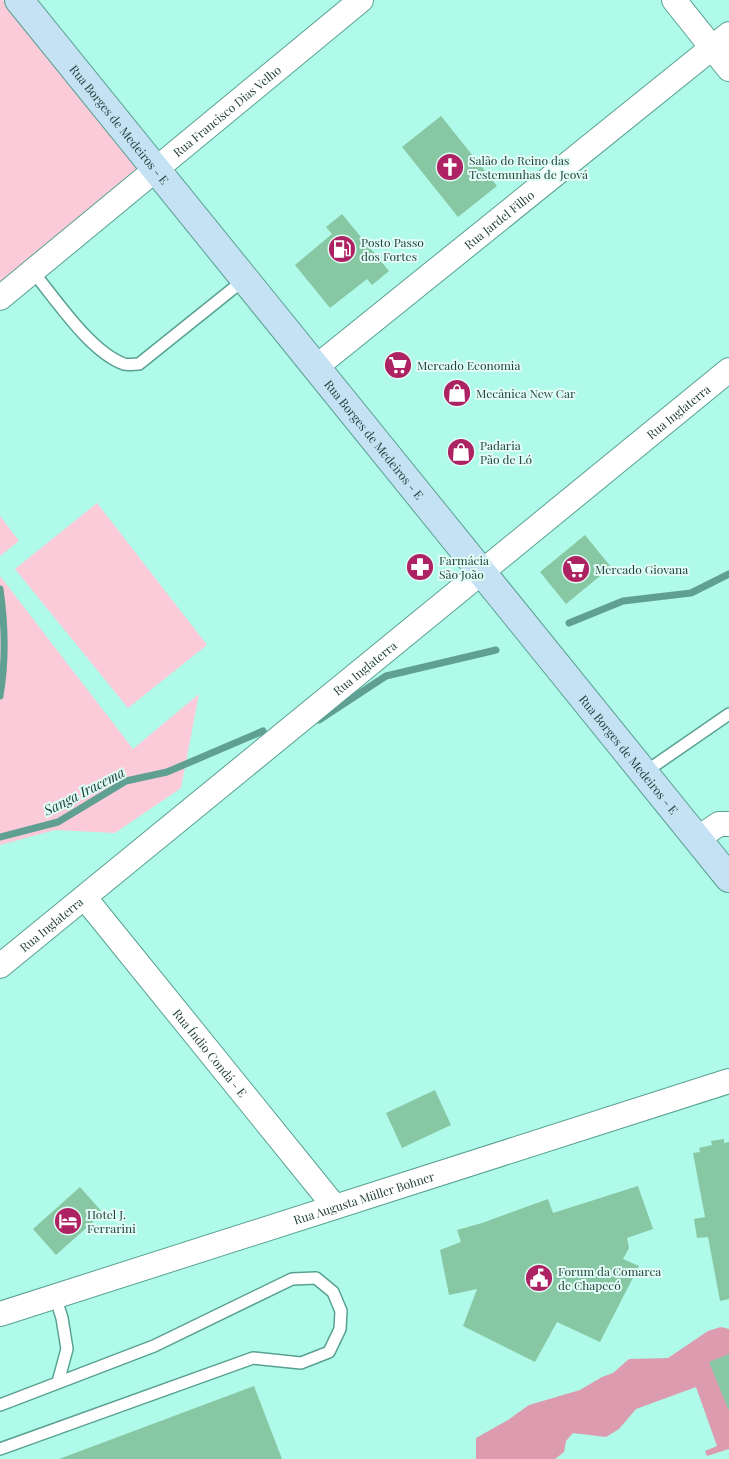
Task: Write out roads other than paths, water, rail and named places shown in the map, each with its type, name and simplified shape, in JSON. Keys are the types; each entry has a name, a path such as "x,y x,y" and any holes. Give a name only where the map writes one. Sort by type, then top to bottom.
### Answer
{"street":[{"name":"Rua Borges de Medeiros - E","path":"19,0 729,878"},
{"name":"Rua Francisco Dias Velho","path":"0,298 362,0"},
{"path":"674,0 721,41 729,68"},
{"name":"Rua Jardel Filho","path":"316,367 721,41"},
{"name":"Rua Inglaterra","path":"0,966 729,370"},
{"path":"698,838 719,824 729,824"},
{"name":"Rua Índio Condá - E","path":"85,898 335,1207"},
{"name":"Rua Augusta Müller Bohner","path":"0,1314 729,1081"}],"lane":[{"path":"32,272 92,343 106,355 125,364 139,364 245,279"},
{"path":"645,772 729,714"},
{"path":"0,1405 154,1346 292,1280 316,1278 333,1292 341,1311 340,1329 329,1352 302,1363 253,1358 0,1449"},
{"path":"55,1296 62,1318 67,1349 58,1382"}],"waterway":[{"name":"Sanga Iracema","path":"569,623 623,601 691,593 729,574"},
{"path":"0,589 4,642 0,696"},
{"name":"Sanga Iracema","path":"319,720 386,676 496,650"},
{"name":"Sanga Iracema","path":"0,837 58,822 126,781 167,772 263,731"}],"place":[{"name":"Salão do Reino das Testemunhas de Jeová","path":"450,167"},
{"name":"Posto Passo dos Fortes","path":"342,249"},
{"name":"Mercado Economia","path":"398,365"},
{"name":"Mecânica New Car","path":"457,393"},
{"name":"Padaria Pão de Ló","path":"461,452"},
{"name":"Farmácia São João","path":"420,567"},
{"name":"Mercado Giovana","path":"576,569"},
{"name":"Hotel J. Ferrarini","path":"68,1221"},
{"name":"Forum da Comarca de Chapecó","path":"539,1278"}]}
